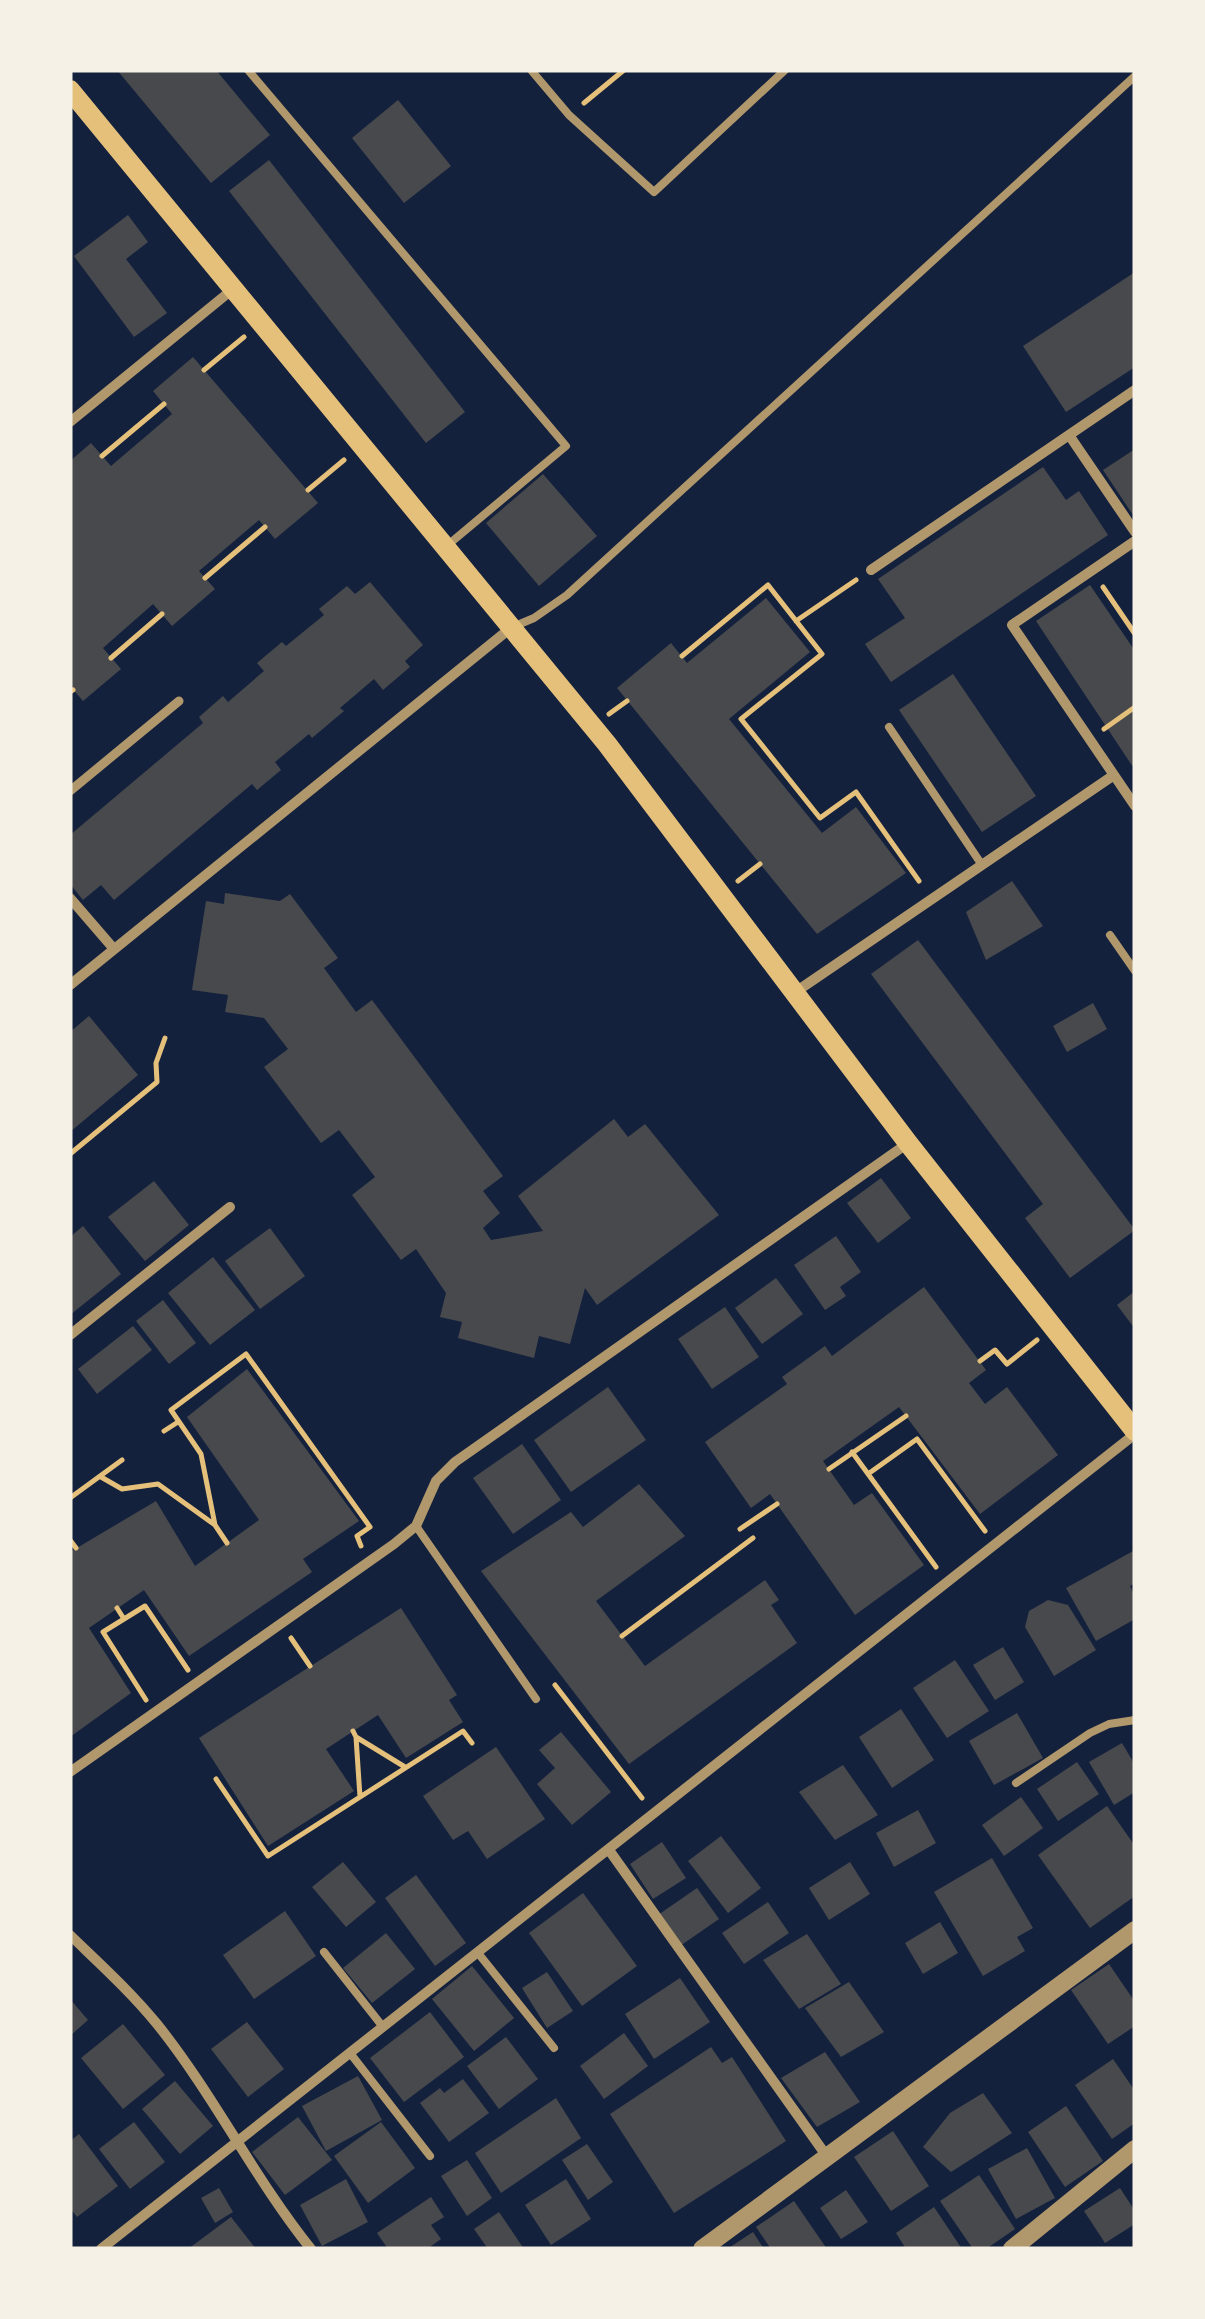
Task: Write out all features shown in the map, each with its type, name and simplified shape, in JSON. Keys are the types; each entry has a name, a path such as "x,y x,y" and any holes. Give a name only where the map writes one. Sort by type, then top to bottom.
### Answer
{"main road":[{"path":"70,90 607,744 908,1144 1135,1432"}],"street":[{"path":"70,422 234,288"},
{"path":"871,570 1135,390"},
{"path":"1069,435 1135,532"},
{"path":"1135,541 1012,625 1135,806"},
{"path":"70,985 512,628"},
{"path":"70,792 179,700"},
{"path":"794,993 1114,775"},
{"path":"70,898 114,949"},
{"path":"70,1772 416,1526 436,1481 456,1462 908,1144"},
{"path":"70,1336 230,1207"},
{"path":"101,2249 948,1584 1135,1432"},
{"path":"609,1850 828,2158"},
{"path":"702,2249 1135,1930"},
{"path":"70,1936 158,2024 270,2196 311,2249"},
{"path":"1012,2249 1135,2150"}],"lane":[{"path":"248,70 566,446 447,546"},
{"path":"531,70 569,116 654,192 785,70"},
{"path":"512,628 567,596 1135,76"},
{"path":"889,727 982,865"},
{"path":"1110,936 1135,971"},
{"path":"416,1526 536,1699"},
{"path":"1016,1783 1090,1732 1135,1720"},
{"path":"324,1952 383,2027"},
{"path":"478,1953 554,2048"},
{"path":"350,2053 430,2156"}],"path":[{"path":"569,116 624,70"},
{"path":"204,370 262,322"},
{"path":"102,456 164,404"},
{"path":"308,490 363,444"},
{"path":"205,578 265,527"},
{"path":"796,621 871,570"},
{"path":"1092,570 1135,634"},
{"path":"682,656 768,585 822,654 741,719"},
{"path":"111,658 162,614"},
{"path":"688,651 694,658"},
{"path":"609,714 627,700"},
{"path":"1089,739 1135,708"},
{"path":"736,712 817,821 856,792 920,880 904,892"},
{"path":"738,881 760,864"},
{"path":"70,1154 157,1082 156,1063 166,1038"},
{"path":"980,1362 996,1350 1007,1364 1023,1351"},
{"path":"214,1525 201,1454 171,1410 246,1354 370,1526 358,1536 368,1562"},
{"path":"829,1468 906,1416"},
{"path":"164,1432 178,1421"},
{"path":"868,1474 917,1439 996,1546"},
{"path":"852,1452 948,1584"},
{"path":"70,1498 122,1460"},
{"path":"101,1476 122,1490 158,1484 214,1525 227,1543"},
{"path":"740,1529 777,1504"},
{"path":"622,1636 753,1538"},
{"path":"70,1540 76,1548"},
{"path":"154,1713 103,1632 145,1606 196,1683"},
{"path":"118,1608 124,1619"},
{"path":"281,1623 310,1666"},
{"path":"555,1685 642,1798"},
{"path":"216,1779 268,1856 463,1730 472,1743"},
{"path":"360,1797 355,1734 406,1768"}],"building":[{"path":"117,70 216,70 270,135 211,183"},
{"path":"398,100 451,166 404,203 352,138"},
{"path":"269,160 465,412 426,443 229,191"},
{"path":"128,215 148,242 126,259 167,313 134,337 74,256"},
{"path":"1135,272 1135,367 1066,412 1023,346"},
{"path":"193,357 318,503 275,539 259,520 199,571 215,589 172,626 153,604 103,648 121,669 83,701 70,686 70,461 91,443 111,466 172,414 153,391"},
{"path":"1135,449 1135,518 1103,470"},
{"path":"1043,467 1066,500 1079,491 1108,535 891,682 865,644 905,618 878,579"},
{"path":"543,474 597,536 539,586 486,523"},
{"path":"370,582 423,645 405,661 410,667 383,690 374,679 312,738 309,734 275,762 281,770 257,790 252,784 114,900 101,885 83,900 70,884 70,835 203,723 199,717 223,696 228,702 264,671 257,663 282,642 286,646 324,615 319,609 347,586 355,594"},
{"path":"1090,585 1135,651 1135,770 1036,621"},
{"path":"766,598 810,652 729,719 822,833 856,807 906,873 817,934 617,688 671,643 687,663"},
{"path":"953,674 1036,796 982,832 899,710"},
{"path":"1012,881 1043,926 986,960 966,912"},
{"path":"225,893 280,901 290,894 338,958 324,968 356,1012 372,1000 503,1176 483,1191 500,1213 483,1228 491,1240 543,1231 518,1196 614,1119 628,1137 645,1124 719,1215 597,1305 585,1288 570,1344 539,1336 534,1358 458,1338 462,1322 440,1317 446,1293 416,1249 401,1260 352,1195 375,1177 339,1130 321,1143 264,1067 288,1049 264,1018 225,1012 228,995 192,990 206,901 224,904"},
{"path":"918,940 1135,1230 1070,1278 1025,1218 1043,1204 871,974"},
{"path":"1093,1003 1107,1029 1067,1052 1053,1026"},
{"path":"89,1016 138,1075 70,1132 70,1032"},
{"path":"881,1178 911,1218 878,1243 847,1203"},
{"path":"154,1181 189,1225 145,1261 108,1217"},
{"path":"83,1226 121,1274 70,1315 70,1237"},
{"path":"270,1228 305,1276 260,1309 225,1261"},
{"path":"836,1236 861,1272 840,1287 846,1296 825,1310 794,1265"},
{"path":"213,1257 255,1310 210,1345 168,1293"},
{"path":"776,1278 803,1314 762,1344 735,1308"},
{"path":"924,1287 986,1370 969,1383 985,1404 1007,1387 1058,1455 980,1514 899,1407 823,1461 854,1505 872,1493 924,1565 855,1615 770,1494 751,1508 705,1442 787,1384 782,1377 825,1346 832,1356"},
{"path":"1135,1291 1135,1329 1117,1305"},
{"path":"163,1300 196,1343 169,1364 136,1321"},
{"path":"725,1307 759,1357 712,1389 678,1339"},
{"path":"133,1326 152,1350 97,1394 78,1369"},
{"path":"247,1369 359,1521 303,1559 312,1572 189,1656 144,1590 89,1628 131,1693 70,1737 70,1552 156,1501 195,1566 259,1520 187,1417"},
{"path":"608,1387 646,1440 571,1492 534,1440"},
{"path":"522,1444 561,1500 513,1534 473,1478"},
{"path":"639,1484 685,1536 596,1601 645,1666 765,1580 779,1600 771,1605 797,1643 629,1764 481,1571 571,1512 583,1527"},
{"path":"1135,1550 1135,1583 1130,1586 1135,1596 1135,1619 1096,1641 1066,1588"},
{"path":"1048,1600 1068,1605 1096,1650 1054,1676 1025,1627 1029,1611"},
{"path":"401,1608 457,1695 449,1700 463,1722 406,1758 378,1715 326,1749 354,1791 268,1846 199,1738"},
{"path":"1003,1647 1024,1682 995,1700 973,1665"},
{"path":"955,1660 989,1711 947,1738 913,1688"},
{"path":"901,1709 934,1760 892,1788 859,1737"},
{"path":"1017,1713 1043,1758 994,1785 969,1741"},
{"path":"561,1732 611,1792 572,1825 537,1784 555,1768 539,1750"},
{"path":"1122,1743 1135,1765 1135,1792 1114,1805 1089,1762"},
{"path":"496,1747 545,1819 487,1859 468,1831 453,1840 423,1796"},
{"path":"1077,1762 1099,1794 1058,1821 1037,1789"},
{"path":"843,1765 878,1815 835,1840 799,1792"},
{"path":"1021,1797 1043,1828 1004,1856 982,1825"},
{"path":"1107,1806 1135,1846 1135,1896 1090,1928 1038,1855"},
{"path":"918,1810 936,1843 894,1867 876,1833"},
{"path":"721,1836 761,1888 728,1913 688,1861"},
{"path":"662,1842 686,1878 653,1899 630,1864"},
{"path":"992,1858 1033,1928 1017,1937 1025,1951 983,1976 934,1892"},
{"path":"343,1862 376,1902 346,1927 312,1887"},
{"path":"850,1862 870,1894 829,1920 809,1888"},
{"path":"416,1875 466,1943 435,1966 385,1898"},
{"path":"697,1888 719,1919 680,1946 658,1915"},
{"path":"583,1893 637,1966 582,2006 529,1933"},
{"path":"768,1902 789,1933 744,1964 722,1933"},
{"path":"285,1911 316,1956 254,1999 223,1955"},
{"path":"940,1922 958,1953 923,1974 905,1943"},
{"path":"386,1933 415,1969 372,2003 343,1968"},
{"path":"807,1934 841,1984 799,2009 763,1960"},
{"path":"1109,1964 1135,2002 1135,2026 1108,2044 1071,1990"},
{"path":"472,1966 514,2018 474,2051 432,1999"},
{"path":"547,1972 573,2011 547,2028 522,1988"},
{"path":"680,1978 710,2022 654,2059 625,2014"},
{"path":"849,1982 884,2032 841,2057 805,2008"},
{"path":"70,1999 88,2020 70,2036"},
{"path":"430,2012 464,2057 404,2102 370,2058"},
{"path":"247,2022 284,2069 248,2097 211,2049"},
{"path":"123,2024 165,2075 123,2109 81,2058"},
{"path":"624,2033 648,2066 604,2099 580,2066"},
{"path":"506,2037 538,2079 499,2109 467,2066"},
{"path":"711,2047 722,2063 732,2057 786,2141 674,2213 610,2114"},
{"path":"825,2052 860,2102 817,2127 781,2078"},
{"path":"1113,2059 1135,2091 1135,2123 1112,2139 1075,2085"},
{"path":"358,2076 382,2120 326,2151 302,2106"},
{"path":"463,2079 489,2113 449,2142 420,2103 440,2088 444,2093"},
{"path":"175,2081 213,2126 180,2154 142,2109"},
{"path":"983,2093 1012,2133 951,2172 923,2147 950,2113"},
{"path":"556,2098 581,2138 501,2193 475,2153"},
{"path":"1066,2106 1103,2161 1065,2187 1028,2132"},
{"path":"298,2117 332,2160 285,2195 252,2152"},
{"path":"134,2122 165,2162 130,2189 99,2149"},
{"path":"381,2122 415,2168 368,2203 334,2156"},
{"path":"893,2131 929,2186 891,2211 854,2157"},
{"path":"79,2134 118,2186 77,2217 70,2208 70,2141"},
{"path":"587,2144 613,2182 588,2200 562,2160"},
{"path":"1027,2148 1055,2198 1016,2219 988,2169"},
{"path":"467,2160 492,2198 467,2216 441,2176"},
{"path":"979,2175 1015,2229 986,2249 973,2249 940,2201"},
{"path":"346,2179 368,2222 322,2246 300,2205"},
{"path":"566,2179 591,2219 551,2245 525,2205"},
{"path":"219,2188 233,2212 215,2223 201,2198"},
{"path":"1120,2188 1135,2211 1135,2224 1105,2243 1084,2211"},
{"path":"846,2190 868,2222 841,2239 820,2208"},
{"path":"431,2197 444,2217 431,2225 441,2239 427,2249 388,2249 377,2233"},
{"path":"794,2201 827,2249 771,2249 756,2227"},
{"path":"934,2207 962,2249 906,2249 896,2233"},
{"path":"499,2212 524,2249 488,2249 474,2229"},
{"path":"231,2217 256,2249 188,2249"},
{"path":"753,2232 764,2249 727,2249"}]}
